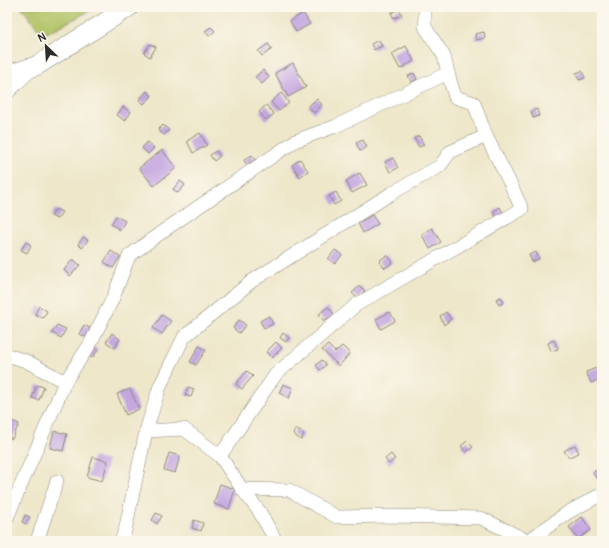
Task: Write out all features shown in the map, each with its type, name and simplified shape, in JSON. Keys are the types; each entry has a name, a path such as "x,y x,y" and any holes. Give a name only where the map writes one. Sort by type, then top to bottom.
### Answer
{"street":[{"path":"7,93 36,66 128,7"},
{"path":"220,456 276,374 356,305 522,209 486,136 474,103 455,97 444,56 425,27 425,7"},
{"path":"7,75 36,66"},
{"path":"7,518 65,382 90,344 113,298 129,256 166,228 295,141 336,126 448,73"},
{"path":"121,541 125,531 146,431 160,386 184,337 252,281 392,193 440,166 450,152 486,136"},
{"path":"7,355 26,361 65,382"},
{"path":"146,431 184,429 220,456 259,511 276,541"},
{"path":"37,541 57,480"},
{"path":"242,489 289,490 336,517 391,516 481,518 528,541 567,513 602,494"}],"green space":[{"path":"21,7 97,7 43,35"}],"building":[{"path":"399,9 402,15 394,18 391,13"},
{"path":"303,13 310,24 296,32 290,21"},
{"path":"211,27 215,31 209,36 205,31"},
{"path":"484,32 485,38 476,40 475,34"},
{"path":"379,40 382,46 374,50 371,44"},
{"path":"150,44 156,47 150,57 144,53"},
{"path":"268,44 272,49 262,56 258,51"},
{"path":"406,46 414,61 400,69 392,54"},
{"path":"293,63 306,87 288,97 275,73"},
{"path":"263,70 269,77 262,84 255,77"},
{"path":"582,71 585,78 579,80 576,73"},
{"path":"414,73 417,79 412,82 408,76"},
{"path":"147,91 152,96 144,104 139,100"},
{"path":"281,93 289,103 279,111 271,102"},
{"path":"317,99 322,105 314,113 308,106"},
{"path":"266,105 274,114 266,120 259,112"},
{"path":"123,107 131,112 125,121 117,115"},
{"path":"537,109 539,116 533,118 531,111"},
{"path":"163,125 169,130 164,135 158,130"},
{"path":"200,133 207,145 193,153 187,141"},
{"path":"419,136 424,145 419,147 414,138"},
{"path":"363,140 367,147 360,151 356,143"},
{"path":"147,142 154,148 148,154 142,148"},
{"path":"162,150 176,168 154,186 139,168"},
{"path":"216,151 220,156 214,161 210,155"},
{"path":"252,155 255,160 247,165 244,160"},
{"path":"393,158 398,168 390,172 385,162"},
{"path":"300,159 308,171 300,177 292,165"},
{"path":"360,173 367,185 352,193 346,181"},
{"path":"180,181 185,185 178,193 173,189"},
{"path":"336,192 341,201 334,205 329,196"},
{"path":"500,207 504,215 497,219 493,212"},
{"path":"55,209 62,212 57,219 51,216"},
{"path":"372,215 378,224 363,233 358,223"},
{"path":"116,216 125,221 120,230 111,224"},
{"path":"432,228 441,242 430,249 422,235"},
{"path":"83,237 88,240 82,248 78,244"},
{"path":"26,242 31,245 27,253 21,250"},
{"path":"335,250 342,255 335,264 328,259"},
{"path":"111,251 120,257 113,268 104,262"},
{"path":"536,252 539,259 532,262 529,255"},
{"path":"387,255 393,262 385,268 379,261"},
{"path":"73,259 80,265 70,276 64,270"},
{"path":"360,286 365,291 357,298 352,293"},
{"path":"501,297 504,302 499,305 496,299"},
{"path":"39,306 47,311 43,318 35,314"},
{"path":"328,307 334,314 324,321 319,314"},
{"path":"390,312 395,321 381,329 376,319"},
{"path":"446,312 451,319 444,325 440,316"},
{"path":"162,315 171,321 162,334 153,328"},
{"path":"269,316 273,324 264,328 260,321"},
{"path":"239,320 246,325 239,333 233,328"},
{"path":"57,325 66,329 61,338 52,333"},
{"path":"84,325 90,328 86,337 79,334"},
{"path":"112,333 120,339 115,348 106,342"},
{"path":"283,333 289,338 286,342 280,338"},
{"path":"554,340 558,349 551,351 548,343"},
{"path":"276,342 282,348 272,358 266,352"},
{"path":"328,345 335,352 342,346 350,353 339,366 322,350"},
{"path":"199,346 206,350 196,365 190,362"},
{"path":"94,347 98,350 92,358 87,354"},
{"path":"322,360 326,365 320,370 316,365"},
{"path":"599,367 602,378 591,383 586,372"},
{"path":"247,371 253,376 242,389 236,384"},
{"path":"283,384 293,388 289,398 279,393"},
{"path":"37,385 44,387 39,400 32,398"},
{"path":"188,387 194,389 191,397 185,395"},
{"path":"130,389 139,409 126,415 117,394"},
{"path":"12,421 19,424 12,439 7,436 7,431"},
{"path":"296,429 304,434 301,440 293,434"},
{"path":"54,431 67,434 63,451 50,448"},
{"path":"467,441 473,447 466,452 461,446"},
{"path":"575,445 579,453 569,457 564,451"},
{"path":"169,453 180,456 175,473 164,470"},
{"path":"391,454 395,459 389,464 385,459"},
{"path":"93,457 108,461 102,481 87,477"},
{"path":"600,469 602,475 596,478 593,472"},
{"path":"220,484 235,489 229,509 214,504"},
{"path":"156,513 162,516 157,524 152,520"},
{"path":"25,515 30,517 26,524 22,522"},
{"path":"582,517 591,530 578,539 569,527"},
{"path":"194,520 203,523 201,531 192,528"}]}
